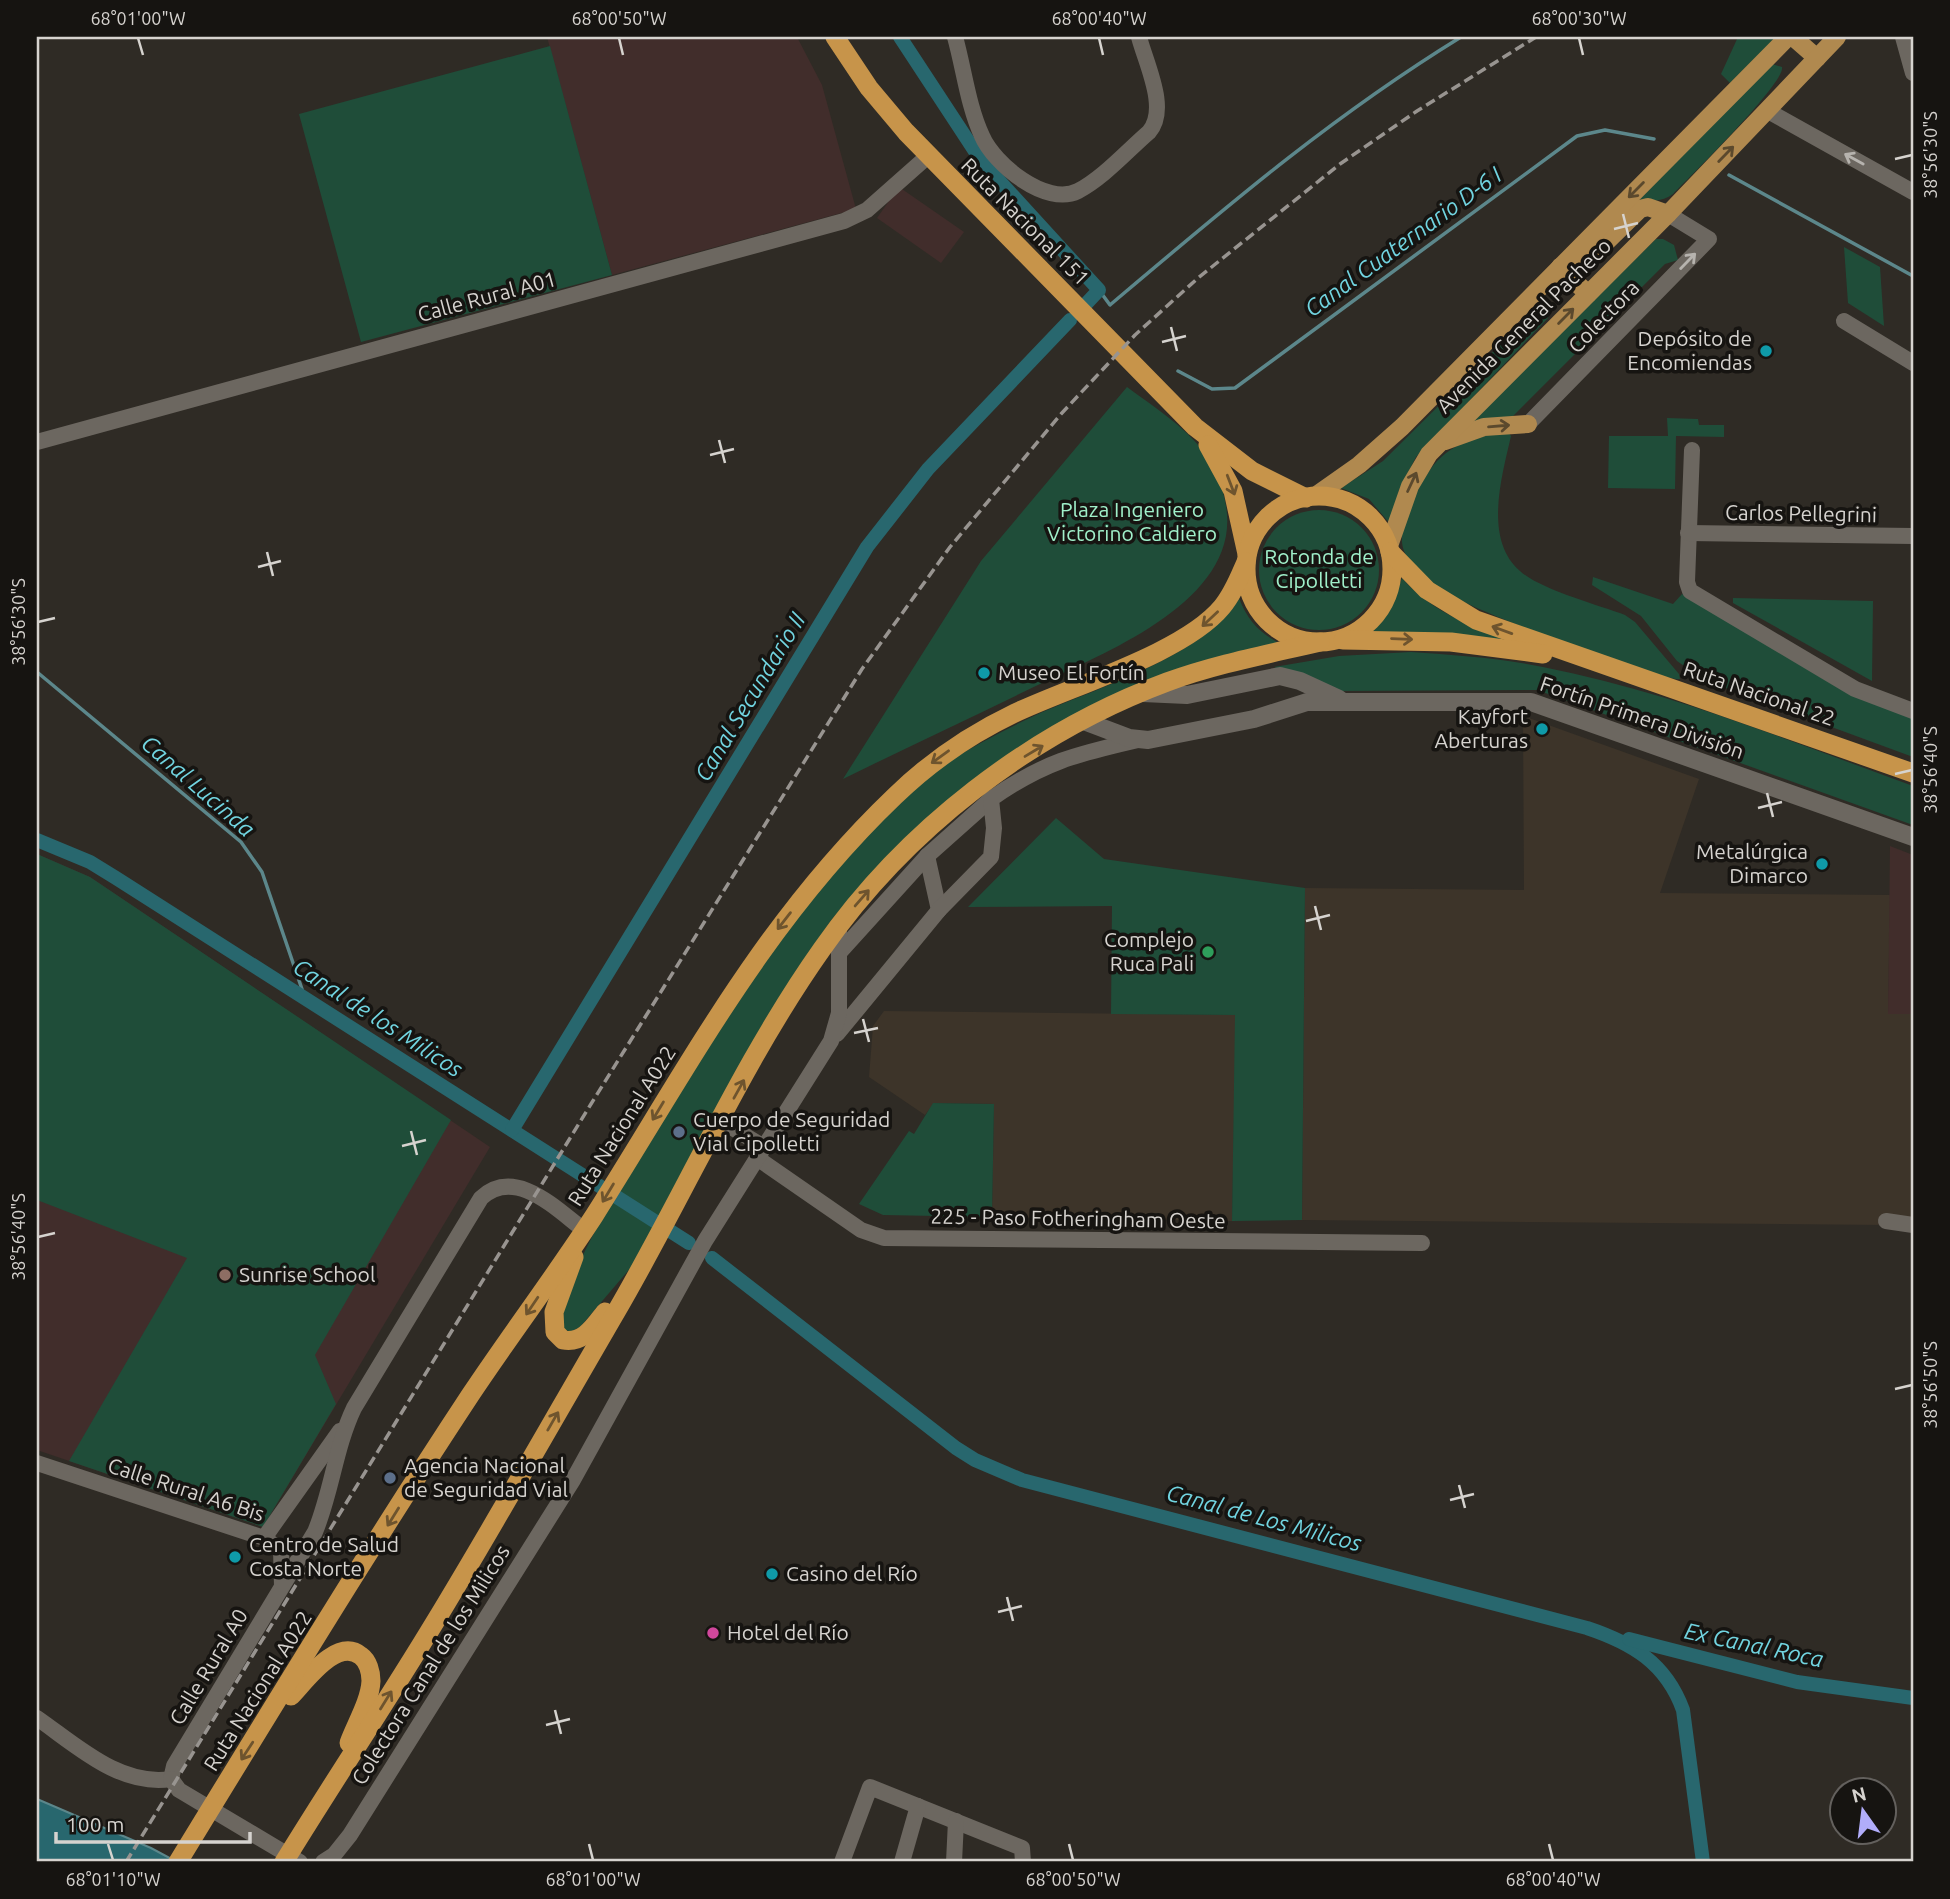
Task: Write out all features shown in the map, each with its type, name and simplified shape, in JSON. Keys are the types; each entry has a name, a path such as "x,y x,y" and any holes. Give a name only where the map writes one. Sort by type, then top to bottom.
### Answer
{"highway":[{"name":"Ruta Nacional 151","path":"835,37 869,88 928,156 1195,427 1252,471 1310,497"},
{"name":"Ruta Nacional 151","path":"1195,427 1228,478 1240,513 1247,559"},
{"path":"284,1862 444,1606 640,1271 787,1002 839,925 899,857 946,813 1016,762 1084,721 1186,675 1327,641 1358,631 1377,613 1389,590 1390,549 1375,522 1354,505 1342,500 1310,497 1288,503 1266,519 1251,542 1247,559 1249,589 1254,602 1270,624 1293,638 1327,641"},
{"name":"Ruta Nacional 22","path":"1390,549 1420,583 1460,611 1589,661 1773,722 1913,773"},
{"name":"Ruta Nacional A022","path":"178,1862 443,1438 588,1224 753,961 826,869 896,794 968,737 1197,630 1223,606 1247,559"},
{"name":"Ruta Nacional 22","path":"1327,641 1451,642 1589,661"},
{"path":"588,1224 552,1318 558,1336 568,1341 586,1334 640,1271"},
{"path":"264,1723 329,1658 349,1651 362,1656 369,1668 369,1690 332,1786"}],"main road":[{"path":"1790,37 1817,58"},
{"name":"Avenida General Pacheco","path":"1310,497 1388,441 1790,37"},
{"name":"Avenida General Pacheco","path":"1390,549 1410,486 1429,454 1668,214 1838,37"},
{"path":"1588,294 1560,267 1599,249 1640,209 1653,208 1668,214"},
{"path":"1429,454 1454,436 1474,429 1528,424"}],"street":[{"path":"955,37 978,125 988,147 1026,183 1045,192 1068,194 1082,188 1149,132 1156,122 1157,106 1139,37"},
{"path":"1903,37 1913,73"},
{"path":"1768,111 1913,192"},
{"name":"Calle Rural A01","path":"37,442 844,221 867,210 928,156"},
{"name":"Colectora","path":"1528,424 1709,239 1668,214"},
{"path":"1844,321 1913,363"},
{"path":"1692,450 1688,588 1855,689 1913,711"},
{"name":"Carlos Pellegrini","path":"1689,533 1913,536"},
{"path":"1270,676 1285,685 1282,709"},
{"name":"Fortín Primera División","path":"1141,693 1187,695 1270,676 1300,681 1345,701"},
{"name":"Fortín Primera División","path":"1084,721 1138,740 1158,739 1254,719 1307,702 1531,702 1913,837"},
{"path":"840,952 927,856 990,799 1029,774 1067,756 1138,740"},
{"path":"761,1153 831,1041 939,909 991,857 994,828 990,799"},
{"path":"927,856 939,909"},
{"path":"831,1041 839,1013 839,925"},
{"name":"225 - Paso Fotheringham Oeste","path":"721,1121 861,1230 884,1238 1422,1243"},
{"name":"Colectora Canal de los Milicos","path":"323,1862 334,1855 350,1835 569,1486 709,1233 761,1153"},
{"name":"Calle Rural A0","path":"264,1538 347,1423 477,1204 488,1191 503,1185 526,1189 588,1224"},
{"path":"1886,1221 1913,1225"},
{"name":"Calle Rural A0","path":"171,1779 174,1766 282,1588 321,1517 347,1423"},
{"name":"Calle Rural A6 Bis","path":"37,1463 264,1538 281,1550 284,1566 282,1588"},
{"path":"37,1718 120,1772 144,1781 171,1779 179,1790 300,1862"},
{"path":"842,1862 870,1787 1022,1848 1023,1862"},
{"path":"902,1862 918,1806"},
{"path":"954,1862 956,1821"}],"shaded area":[{"path":"547,37 797,37 822,85 856,209 612,275"},
{"path":"899,187 964,232 941,263 877,218"},
{"path":"1523,716 1699,779 1660,893 1890,895 1888,1014 1913,1014 1913,1217 1886,1225 1302,1220 1305,888 1524,890"},
{"path":"1890,846 1913,855 1913,1014 1888,1014"},
{"name":"Sunrise School","path":"37,854 90,877 490,1147 263,1527 37,1450"},
{"path":"884,1011 1236,1015 1232,1221 992,1217 994,1104 934,1103 925,1115 869,1077 873,1026"}],"green space":[{"path":"1738,37 1776,37 1730,83 1721,74"},
{"path":"550,46 612,275 361,342 299,114"},
{"path":"1772,64 1782,67 1769,91 1698,169 1669,197 1634,205"},
{"path":"1656,239 1663,239 1674,245 1678,260 1665,264 1513,416 1466,426"},
{"path":"1844,247 1880,267 1884,326 1848,303"},
{"path":"1544,304 1550,309 1548,318 1416,457 1399,490 1391,525 1369,499 1341,488 1383,461"},
{"name":"Plaza Ingeniero Victorino Caldiero","path":"1127,387 1187,433 1204,452 1215,471 1226,506 1225,539 1213,569 1192,595 1164,618 1132,638 843,779 981,561"},
{"path":"1667,418 1698,419 1699,425 1724,425 1724,437 1676,436 1675,489 1608,488 1609,436 1668,436"},
{"path":"1500,432 1509,433 1511,436 1498,506 1502,542 1509,558 1529,578 1569,596 1625,615 1635,622 1679,674 1680,679 1601,657 1485,612 1441,590 1410,562 1402,544 1403,528 1411,504 1433,465 1461,444"},
{"name":"Rotonda de Cipolletti","path":"1319,510 1342,514 1362,527 1375,547 1379,570 1375,593 1362,613 1342,626 1319,630 1296,626 1276,613 1263,593 1259,570 1263,547 1276,527 1296,514"},
{"path":"1593,577 1673,604 1682,594 1842,690 1913,717 1913,757 1704,680 1677,661 1641,616 1592,585"},
{"path":"1402,578 1428,602 1443,611 1474,627 1524,645 1373,631 1390,609"},
{"path":"1239,598 1256,626 1283,645 1126,690 880,864 832,919 810,951 633,1265 580,1327 570,1332 561,1327 574,1276 598,1226 709,1046 796,918 863,840 947,762 1025,720 1177,653 1224,618"},
{"path":"1733,598 1873,601 1872,681 1733,603"},
{"path":"1411,652 1494,659 1591,677 1731,719 1913,786 1913,825 1537,690 1335,691 1274,667 1339,656"},
{"name":"Complejo Ruca Pali","path":"1056,818 1104,859 1305,888 1302,1220 1232,1221 1235,1015 1111,1014 1112,906 968,907"},
{"name":"Sunrise School","path":"37,854 90,877 451,1120 315,1355 336,1404 263,1527 69,1461 187,1258 37,1200"},
{"path":"933,1103 994,1104 992,1217 883,1215 859,1204 909,1131 914,1134"}],"water":[{"path":"37,1799 151,1848 177,1862 37,1862"}],"waterway":[{"name":"Canal Secundario II","path":"900,37 982,162 1099,290 1085,305"},
{"path":"1099,290 1110,305 1323,131 1413,67 1461,37"},
{"name":"Canal Cuaternario D-6 I","path":"1178,371 1212,389 1235,388 1577,136 1605,130 1654,139"},
{"name":"Canal Cuaternario D-6 I","path":"1729,175 1913,276"},
{"name":"Canal Secundario II","path":"512,1130 867,547 928,469 1070,320"},
{"name":"Canal Lucinda","path":"37,672 241,842 262,872 305,998"},
{"name":"Canal de los Milicos","path":"37,840 90,862 116,878 689,1243"},
{"name":"Canal de Los Milicos","path":"712,1258 956,1448 975,1460 1022,1480 1587,1628 1633,1648 1657,1667 1667,1679 1683,1710 1703,1862"},
{"name":"Ex Canal Roca","path":"1629,1639 1797,1682 1913,1698"}],"railway":[{"path":"126,1862 591,1104 862,669 950,547 1061,414 1135,335 1198,278 1340,164 1417,111 1536,37"}],"place":[{"name":"Depósito de Encomiendas","path":"1766,351"},
{"name":"Museo El Fortín","path":"984,673"},
{"name":"Kayfort Aberturas","path":"1542,729"},
{"name":"Metalúrgica Dimarco","path":"1822,864"},
{"name":"Complejo Ruca Pali","path":"1208,952"},
{"name":"Cuerpo de Seguridad Vial Cipolletti","path":"679,1132"},
{"name":"Sunrise School","path":"225,1275"},
{"name":"Agencia Nacional de Seguridad Vial","path":"390,1478"},
{"name":"Centro de Salud Costa Norte","path":"235,1557"},
{"name":"Casino del Río","path":"772,1574"},
{"name":"Hotel del Río","path":"713,1633"}]}
